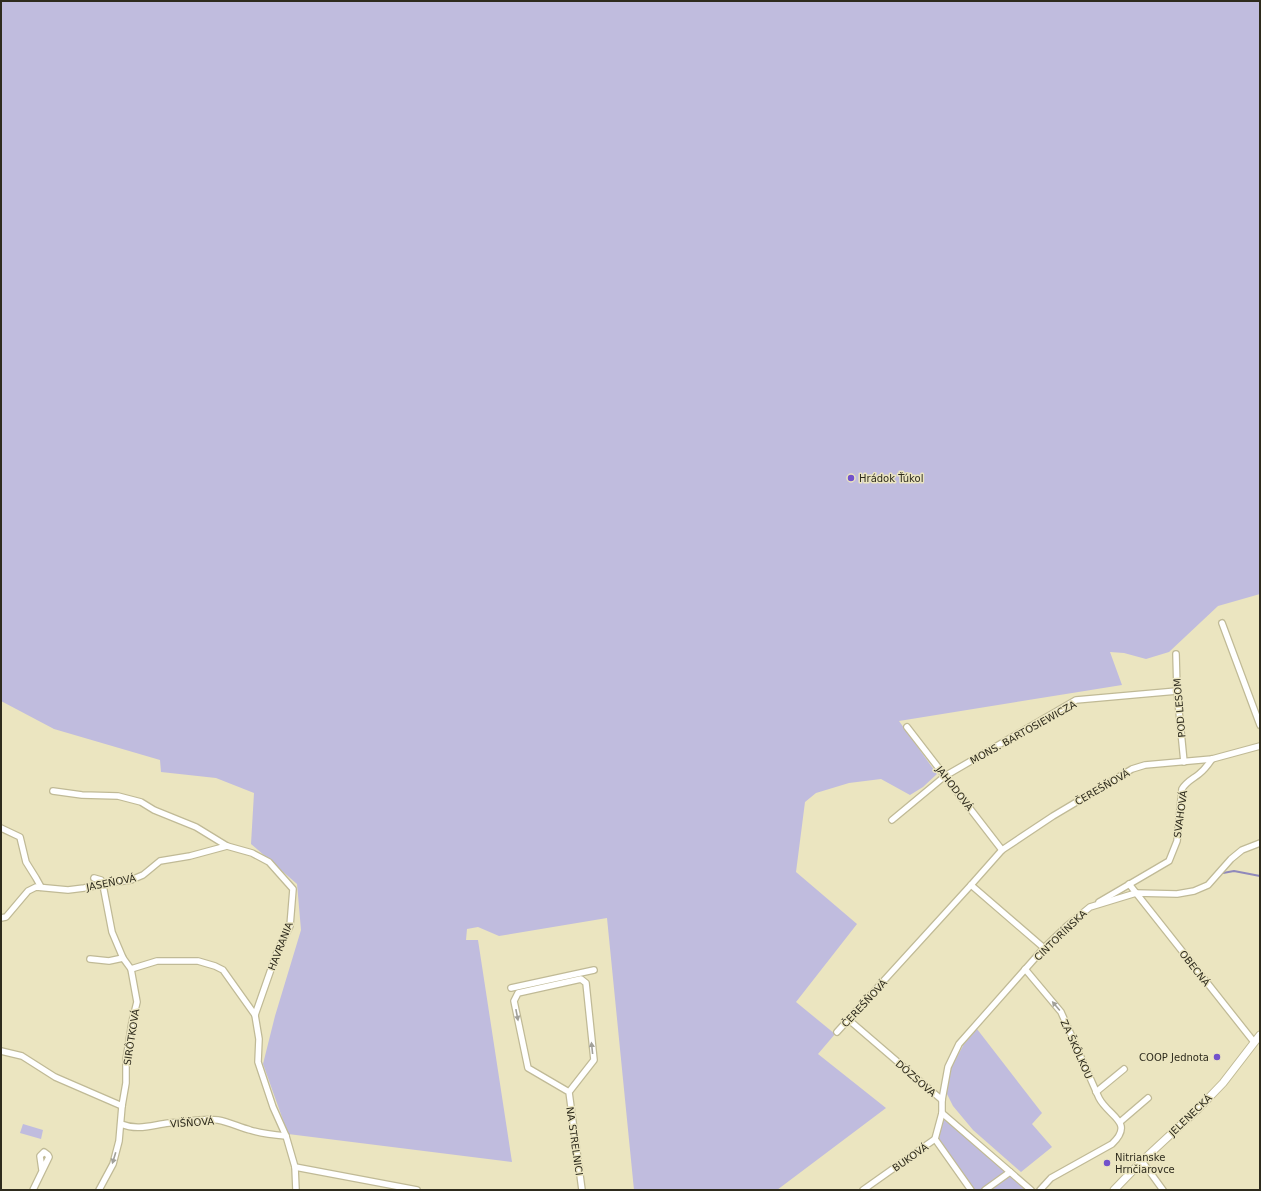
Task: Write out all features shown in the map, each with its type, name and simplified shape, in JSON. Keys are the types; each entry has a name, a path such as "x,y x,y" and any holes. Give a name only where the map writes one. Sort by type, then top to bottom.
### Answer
{"street":[{"path":"1222,623 1260,726"},
{"name":"POD LESOM","path":"1176,654 1177,692 1184,762"},
{"name":"MONS. BARTOSIEWICZA","path":"892,820 945,776 1076,700 1177,692"},
{"name":"JAHODOVÁ","path":"907,727 1002,850"},
{"name":"ČEREŠŇOVÁ","path":"837,1032 1002,850 1053,816 1132,769 1145,765 1212,759 1260,746"},
{"name":"SVAHOVÁ","path":"1090,907 1169,860 1177,841 1182,788 1186,782 1200,773 1212,759"},
{"name":"HAVRANIA","path":"53,791 82,796 118,796 141,802 154,810 196,827 226,846 252,853 269,862 293,890 290,926 277,952 255,1015 259,1039 258,1062 273,1107 286,1136 295,1167 296,1190"},
{"path":"1,828 20,837 26,862 41,887 36,887 28,891 6,917 1,918"},
{"name":"CINTORÍNSKA","path":"942,1100 948,1068 959,1044 1044,948 1068,925 1090,907 1136,893 1177,894 1194,891 1208,885 1231,859 1242,850 1260,843"},
{"name":"JASEŇOVÁ","path":"41,887 68,890 132,880 143,875 160,861 190,856 226,846"},
{"path":"94,878 101,880 102,885"},
{"name":"OBECNÁ","path":"1129,884 1254,1042"},
{"name":"SIRÔTKOVÁ","path":"99,1190 113,1164 119,1141 122,1106 126,1083 126,1060 137,1002 131,969 123,958 112,932 102,885"},
{"path":"971,885 1044,948"},
{"path":"90,959 109,961 123,958"},
{"path":"131,969 157,961 198,961 215,966 223,970 255,1015"},
{"path":"511,988 594,970"},
{"name":"ZA ŠKÔLKOU","path":"1025,970 1061,1012 1101,1102 1120,1122"},
{"path":"565,976 566,983"},
{"name":"NA STRELNICI","path":"569,1092 528,1068 514,1001 518,993 581,979 586,983 594,1060 569,1092 582,1190"},
{"path":"534,983 535,990"},
{"name":"DÓZSOVA","path":"849,1020 942,1100 942,1113"},
{"name":"JELENECKÁ","path":"1114,1190 1223,1083 1260,1035"},
{"path":"1,1051 22,1056 55,1077 122,1106"},
{"name":"ZA ŠKÔLKOU","path":"1096,1092 1124,1069"},
{"path":"1040,1190 1051,1178 1112,1144 1122,1132 1120,1122 1148,1098"},
{"path":"942,1113 1031,1190"},
{"name":"BUKOVÁ","path":"863,1190 935,1139 942,1113"},
{"name":"VIŠŇOVÁ","path":"121,1124 127,1127 140,1128 168,1123 216,1120 250,1130 286,1136"},
{"path":"935,1139 971,1190"},
{"path":"1142,1161 1163,1190"},
{"path":"295,1167 417,1190"},
{"path":"33,1190 42,1170"},
{"path":"985,1190 1010,1172"},
{"path":"871,1184 875,1190"}],"shaded area":[{"path":"1,1 1260,1 1260,594 1218,606 1169,652 1146,659 1124,653 1110,652 1122,685 899,721 937,774 923,787 910,795 881,779 849,783 816,793 805,802 796,872 857,924 796,1002 835,1034 818,1054 886,1108 777,1190 634,1190 607,918 499,936 478,927 467,929 466,940 478,940 512,1162 288,1134 263,1064 275,1016 301,930 297,884 251,844 254,793 216,778 161,772 160,760 54,729 1,701"},
{"path":"977,1029 1042,1113 1032,1124 1052,1147 1021,1172 973,1130 953,1106 945,1090 946,1077 964,1044"},
{"path":"945,1119 1028,1190 972,1190 937,1143 942,1121"},
{"path":"23,1124 43,1130 41,1139 20,1133"}],"waterway":[{"path":"1223,873 1234,871 1260,876"}],"place":[{"name":"Hrádok Ťúkol","path":"851,478"},
{"name":"COOP Jednota","path":"1217,1057"},
{"name":"Nitrianske Hrnčiarovce","path":"1107,1163"}]}
